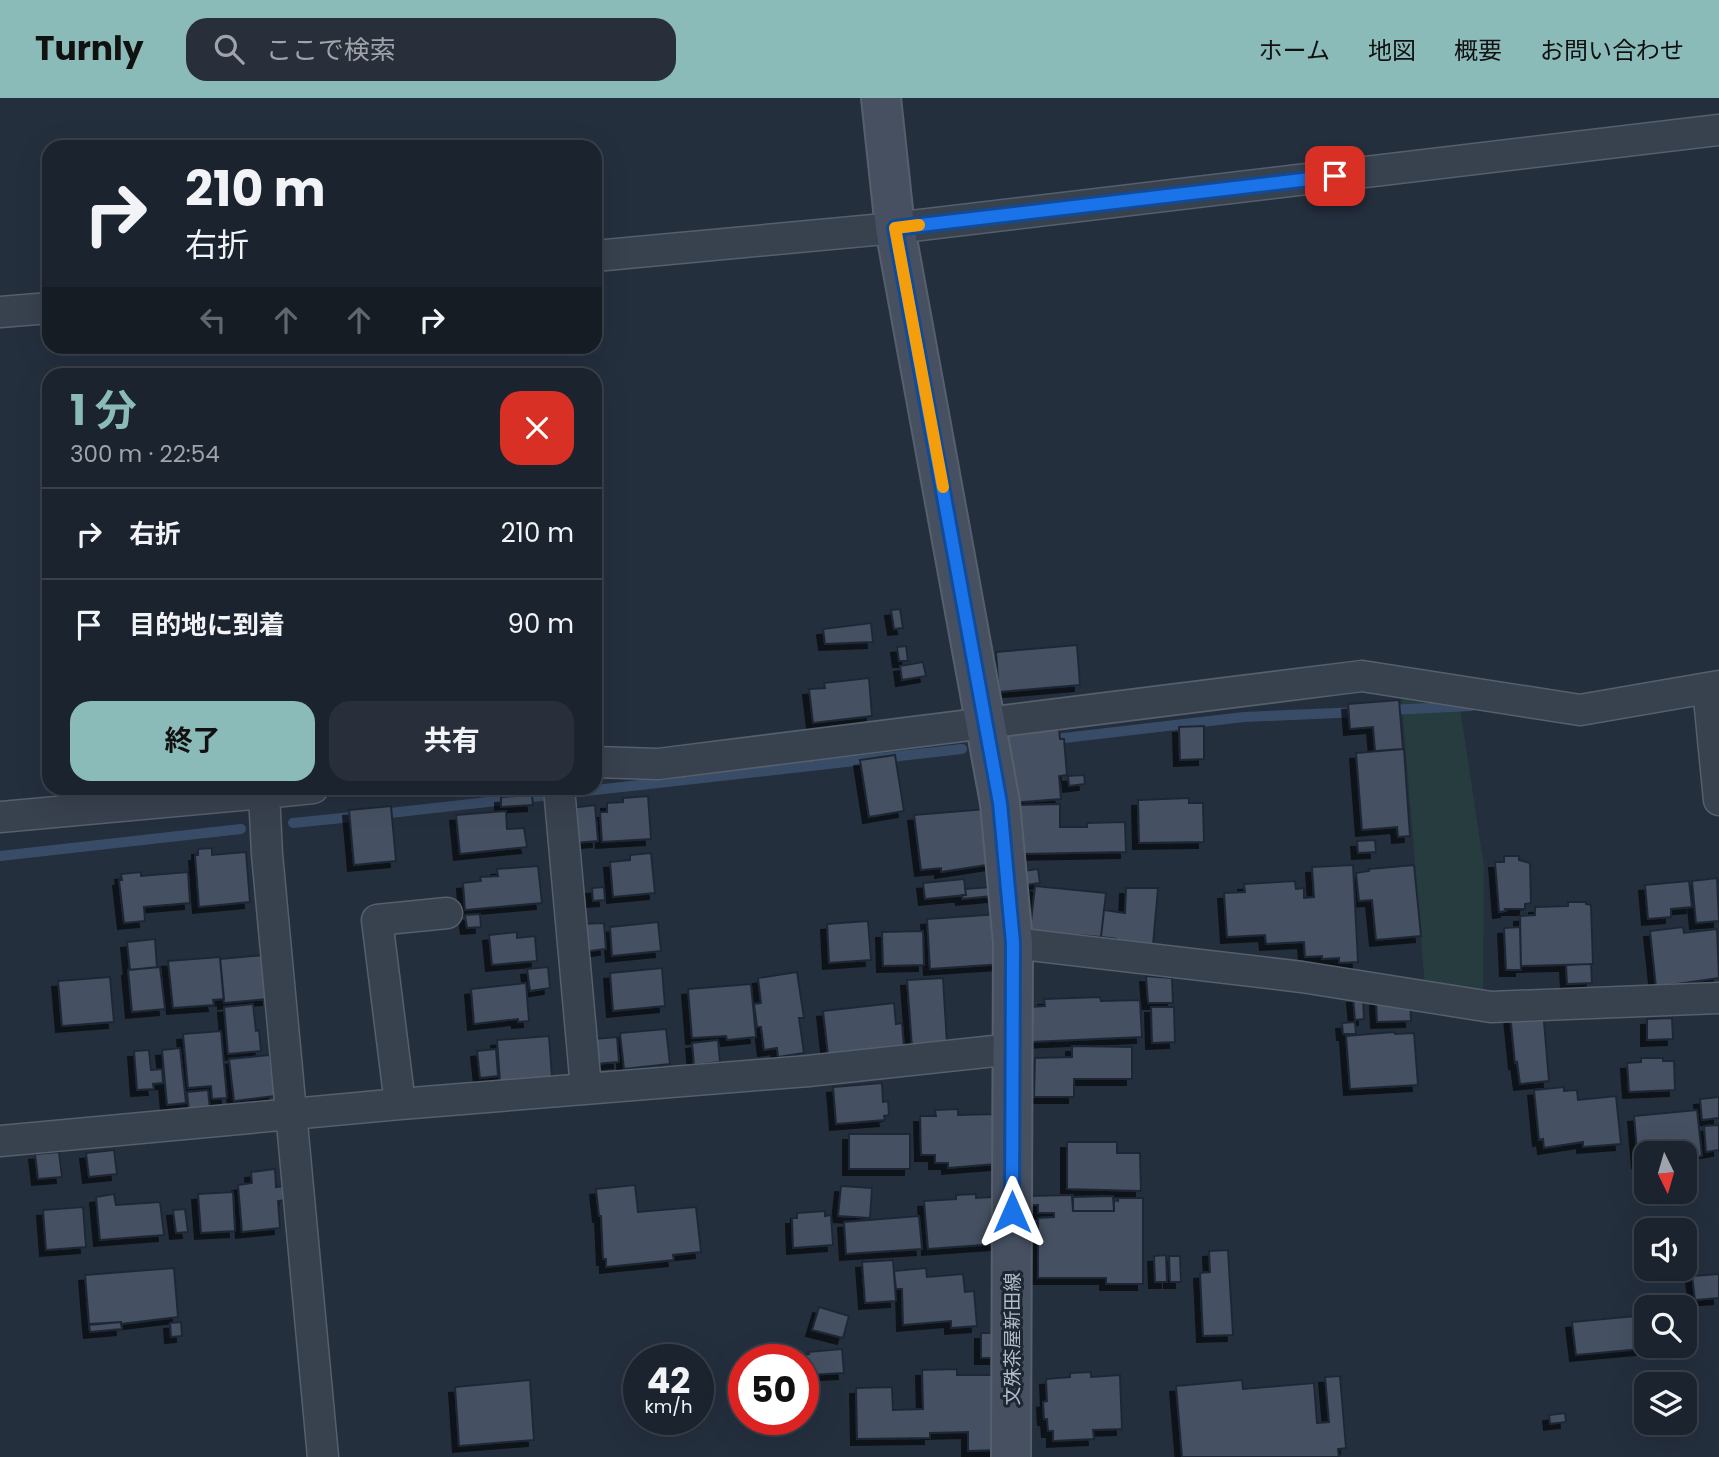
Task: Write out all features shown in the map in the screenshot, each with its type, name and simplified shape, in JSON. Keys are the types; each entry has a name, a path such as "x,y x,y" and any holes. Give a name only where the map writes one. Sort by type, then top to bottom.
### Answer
{"main road":[{"name":"文殊茶屋新田線","path":"881,98 895,228 1000,803 1013,943 1011,1457"}],"street":[{"path":"602,255 895,228 1719,130"},
{"path":"0,312 42,308"},
{"path":"602,762 657,764 1362,676 1580,710 1714,687 1719,800"},
{"path":"0,817 242,795"},
{"path":"264,795 267,854 323,1457"},
{"path":"560,795 586,1088"},
{"path":"400,1104 377,920 447,913"},
{"path":"1013,943 1302,977 1491,1007 1719,998"},
{"path":"0,1141 400,1104 808,1071 1013,1049"}],"green space":[{"path":"1401,693 1459,701 1484,867 1483,994 1425,986"}],"building":[{"path":"900,609 903,628 894,629 891,610"},
{"path":"871,623 873,642 825,644 823,629"},
{"path":"1077,645 1080,685 999,692 996,652"},
{"path":"906,646 908,661 899,661 897,647"},
{"path":"923,662 926,676 902,680 900,666"},
{"path":"869,678 872,716 813,723 809,689 825,688 824,683"},
{"path":"1399,700 1403,749 1375,751 1373,727 1350,729 1348,704"},
{"path":"1204,726 1204,759 1180,760 1179,727"},
{"path":"1059,728 1060,739 1064,739 1067,775 1059,776 1061,799 1010,803 1004,733"},
{"path":"1404,749 1410,836 1398,837 1397,827 1362,830 1356,753"},
{"path":"895,755 904,811 869,817 860,760"},
{"path":"1084,775 1085,784 1069,786 1068,776"},
{"path":"532,795 533,805 501,807 501,797"},
{"path":"648,796 651,839 602,842 600,812 607,812 607,803 623,802 623,798"},
{"path":"1189,798 1189,803 1203,803 1204,842 1139,843 1138,800"},
{"path":"1060,804 1060,827 1125,822 1126,852 1020,854 1020,805"},
{"path":"595,805 598,841 574,843 570,808"},
{"path":"391,806 396,861 354,865 349,810"},
{"path":"986,809 993,864 941,872 941,868 921,870 914,815"},
{"path":"506,811 507,829 524,828 527,847 460,854 456,815"},
{"path":"1375,840 1376,852 1358,853 1357,841"},
{"path":"212,848 212,855 246,852 250,902 199,907 195,855 198,855 198,849"},
{"path":"651,853 655,893 613,897 610,862 630,860 630,855"},
{"path":"1504,856 1519,856 1519,860 1530,863 1531,903 1525,904 1525,909 1505,909 1506,911 1499,912 1495,862 1504,862"},
{"path":"1353,865 1358,962 1339,963 1339,958 1305,957 1304,942 1266,944 1265,935 1227,937 1224,893 1245,892 1244,884 1295,881 1296,889 1304,888 1304,898 1314,897 1312,867"},
{"path":"1414,865 1421,936 1376,940 1372,900 1359,901 1356,873 1369,869"},
{"path":"538,866 542,903 465,910 463,883 481,881 480,877 498,876 497,869"},
{"path":"1038,869 1040,883 1026,885 1023,871"},
{"path":"141,872 141,876 188,872 190,903 144,907 145,921 124,923 119,880 122,880 121,874"},
{"path":"1717,878 1719,921 1696,923 1692,881"},
{"path":"964,879 966,895 925,899 923,883"},
{"path":"1689,881 1692,907 1671,909 1671,917 1648,919 1645,885"},
{"path":"1035,886 1106,893 1101,937 1030,931"},
{"path":"604,887 605,900 593,901 592,888"},
{"path":"991,887 993,896 962,899 962,895 966,895 965,889"},
{"path":"1126,888 1158,888 1153,945 1101,937 1104,910 1125,913"},
{"path":"1568,902 1586,902 1591,905 1593,964 1521,966 1520,916 1535,915 1535,907 1568,906"},
{"path":"480,914 481,927 467,928 465,915"},
{"path":"1000,914 1003,964 930,969 927,919"},
{"path":"868,921 871,960 829,963 827,924"},
{"path":"658,922 661,951 612,956 610,927"},
{"path":"604,923 606,949 582,952 580,924"},
{"path":"1520,927 1521,970 1506,970 1504,928"},
{"path":"1683,927 1684,933 1717,929 1719,978 1656,987 1650,931"},
{"path":"923,931 924,965 883,966 882,932"},
{"path":"517,932 517,938 535,936 537,961 492,965 489,935"},
{"path":"155,939 157,967 130,970 127,942"},
{"path":"264,955 268,999 224,1003 220,959"},
{"path":"220,957 224,999 213,1000 214,1005 173,1008 168,961"},
{"path":"1591,964 1592,983 1567,984 1566,965"},
{"path":"160,967 165,1009 132,1012 128,970"},
{"path":"548,967 550,988 530,991 527,969"},
{"path":"662,968 665,1006 613,1011 610,973"},
{"path":"797,972 804,1018 799,1018 804,1053 778,1057 777,1048 764,1050 761,1027 757,1027 754,1004 761,1003 758,978"},
{"path":"1146,976 1172,978 1173,1003 1148,1003"},
{"path":"110,977 114,1022 62,1026 58,981"},
{"path":"943,978 947,1044 912,1047 907,980"},
{"path":"526,983 529,1021 518,1022 518,1019 474,1024 471,989"},
{"path":"751,984 756,1037 727,1040 726,1036 692,1038 688,989"},
{"path":"1100,997 1101,1001 1140,1000 1142,1037 1030,1042 1028,1007 1045,1006 1044,999"},
{"path":"1353,997 1363,997 1364,1019 1355,1020"},
{"path":"1410,998 1411,1021 1377,1022 1376,1000"},
{"path":"894,1003 896,1024 902,1023 904,1046 828,1055 823,1011"},
{"path":"253,1004 261,1051 228,1054 224,1007"},
{"path":"1151,1007 1174,1007 1175,1042 1152,1043"},
{"path":"1543,1010 1549,1081 1520,1084 1510,1014"},
{"path":"1672,1018 1673,1039 1647,1040 1647,1019"},
{"path":"1355,1022 1356,1034 1343,1034 1342,1023"},
{"path":"666,1029 670,1064 624,1069 620,1033"},
{"path":"221,1031 227,1098 212,1099 211,1086 188,1088 183,1034"},
{"path":"1414,1033 1418,1085 1350,1089 1346,1036"},
{"path":"549,1036 552,1077 500,1081 497,1040"},
{"path":"617,1037 619,1062 596,1064 594,1039"},
{"path":"718,1040 720,1062 694,1065 692,1043"},
{"path":"1072,1046 1132,1047 1132,1079 1074,1079 1074,1097 1034,1097 1035,1058 1072,1057"},
{"path":"180,1048 186,1103 167,1105 162,1050"},
{"path":"496,1049 498,1076 480,1078 477,1051"},
{"path":"149,1050 151,1070 162,1069 163,1083 153,1084 154,1089 137,1090 134,1051"},
{"path":"270,1055 275,1096 234,1101 229,1059"},
{"path":"1641,1058 1674,1061 1675,1090 1629,1092 1627,1063 1641,1062"},
{"path":"882,1083 883,1102 888,1101 889,1115 884,1116 885,1120 836,1124 833,1087"},
{"path":"1564,1087 1564,1091 1577,1090 1578,1100 1616,1096 1621,1144 1583,1147 1583,1142 1544,1148 1543,1139 1539,1140 1534,1090"},
{"path":"208,1090 210,1110 189,1112 187,1092"},
{"path":"1719,1097 1719,1118 1702,1120 1700,1099"},
{"path":"958,1109 958,1115 995,1114 996,1164 948,1168 948,1163 935,1163 935,1155 921,1155 920,1116 936,1116 935,1110"},
{"path":"1697,1110 1702,1156 1698,1156 1698,1141 1636,1141 1634,1116"},
{"path":"1719,1125 1719,1150 1706,1152 1704,1126"},
{"path":"849,1134 910,1134 910,1169 849,1169"},
{"path":"1067,1142 1117,1142 1117,1153 1140,1153 1141,1191 1067,1189"},
{"path":"114,1150 117,1174 89,1177 86,1153"},
{"path":"59,1152 62,1177 38,1179 35,1154"},
{"path":"275,1169 276,1187 284,1186 285,1200 278,1201 280,1228 242,1232 238,1185 252,1183 251,1172"},
{"path":"635,1185 638,1212 696,1207 701,1252 673,1255 674,1260 606,1267 596,1189"},
{"path":"841,1186 872,1188 870,1218 838,1216"},
{"path":"233,1192 235,1231 201,1233 198,1194"},
{"path":"114,1194 116,1205 160,1202 164,1235 100,1240 96,1197"},
{"path":"976,1194 976,1198 993,1197 996,1244 928,1249 924,1201 956,1199 956,1195"},
{"path":"1073,1195 1073,1211 1114,1211 1114,1200 1118,1201 1118,1198 1143,1198 1143,1284 1106,1284 1106,1278 1038,1278 1038,1218 1054,1217 1054,1213 1038,1213 1038,1205 1027,1205 1027,1196"},
{"path":"1113,1196 1114,1211 1073,1211 1072,1197"},
{"path":"83,1207 86,1247 46,1250 43,1210"},
{"path":"185,1209 188,1232 176,1233 173,1210"},
{"path":"825,1211 825,1216 831,1215 833,1245 793,1248 792,1218 797,1218 797,1213"},
{"path":"919,1216 922,1249 846,1254 844,1222"},
{"path":"1228,1250 1233,1335 1203,1336 1200,1273 1210,1272 1209,1251"},
{"path":"1166,1255 1167,1282 1155,1282 1154,1256"},
{"path":"1169,1256 1180,1256 1181,1282 1170,1282"},
{"path":"893,1260 896,1301 865,1303 862,1262"},
{"path":"174,1268 178,1317 121,1324 89,1324 85,1275"},
{"path":"926,1268 927,1277 963,1274 965,1292 974,1291 977,1326 951,1328 951,1321 903,1325 902,1289 896,1289 894,1271"},
{"path":"1719,1274 1719,1298 1697,1300 1693,1281 1697,1281 1697,1276"},
{"path":"819,1307 849,1316 843,1338 812,1330"},
{"path":"1634,1316 1634,1350 1576,1355 1572,1322"},
{"path":"121,1322 122,1329 90,1332 89,1325"},
{"path":"181,1322 182,1336 171,1337 170,1323"},
{"path":"981,1333 995,1333 995,1358 981,1358"},
{"path":"842,1349 844,1373 819,1374 819,1351"},
{"path":"957,1369 957,1375 996,1375 1000,1450 968,1451 968,1432 930,1433 930,1438 857,1439 856,1388 892,1387 893,1410 923,1409 922,1370"},
{"path":"1091,1372 1091,1377 1120,1375 1122,1429 1093,1430 1094,1439 1053,1441 1053,1431 1048,1431 1047,1419 1044,1419 1046,1379 1070,1377 1070,1373"},
{"path":"1340,1376 1346,1448 1338,1449 1339,1457 1182,1457 1176,1386 1242,1380 1243,1389 1314,1383 1317,1423 1329,1422 1325,1377"},
{"path":"530,1380 534,1440 459,1446 455,1387"},
{"path":"1565,1413 1566,1422 1550,1424 1549,1415"}],"waterway":[{"path":"1389,710 1471,706"},
{"path":"1047,740 1244,717 1360,712"},
{"path":"602,789 962,749"},
{"path":"381,814 551,795"},
{"path":"293,823 362,816"},
{"path":"0,856 241,829"}],"slow traffic":[{"path":"919,225 895,228 943,487"}],"route":[{"path":"1012,1212 1013,943 1000,803 895,228 1335,176"}]}
